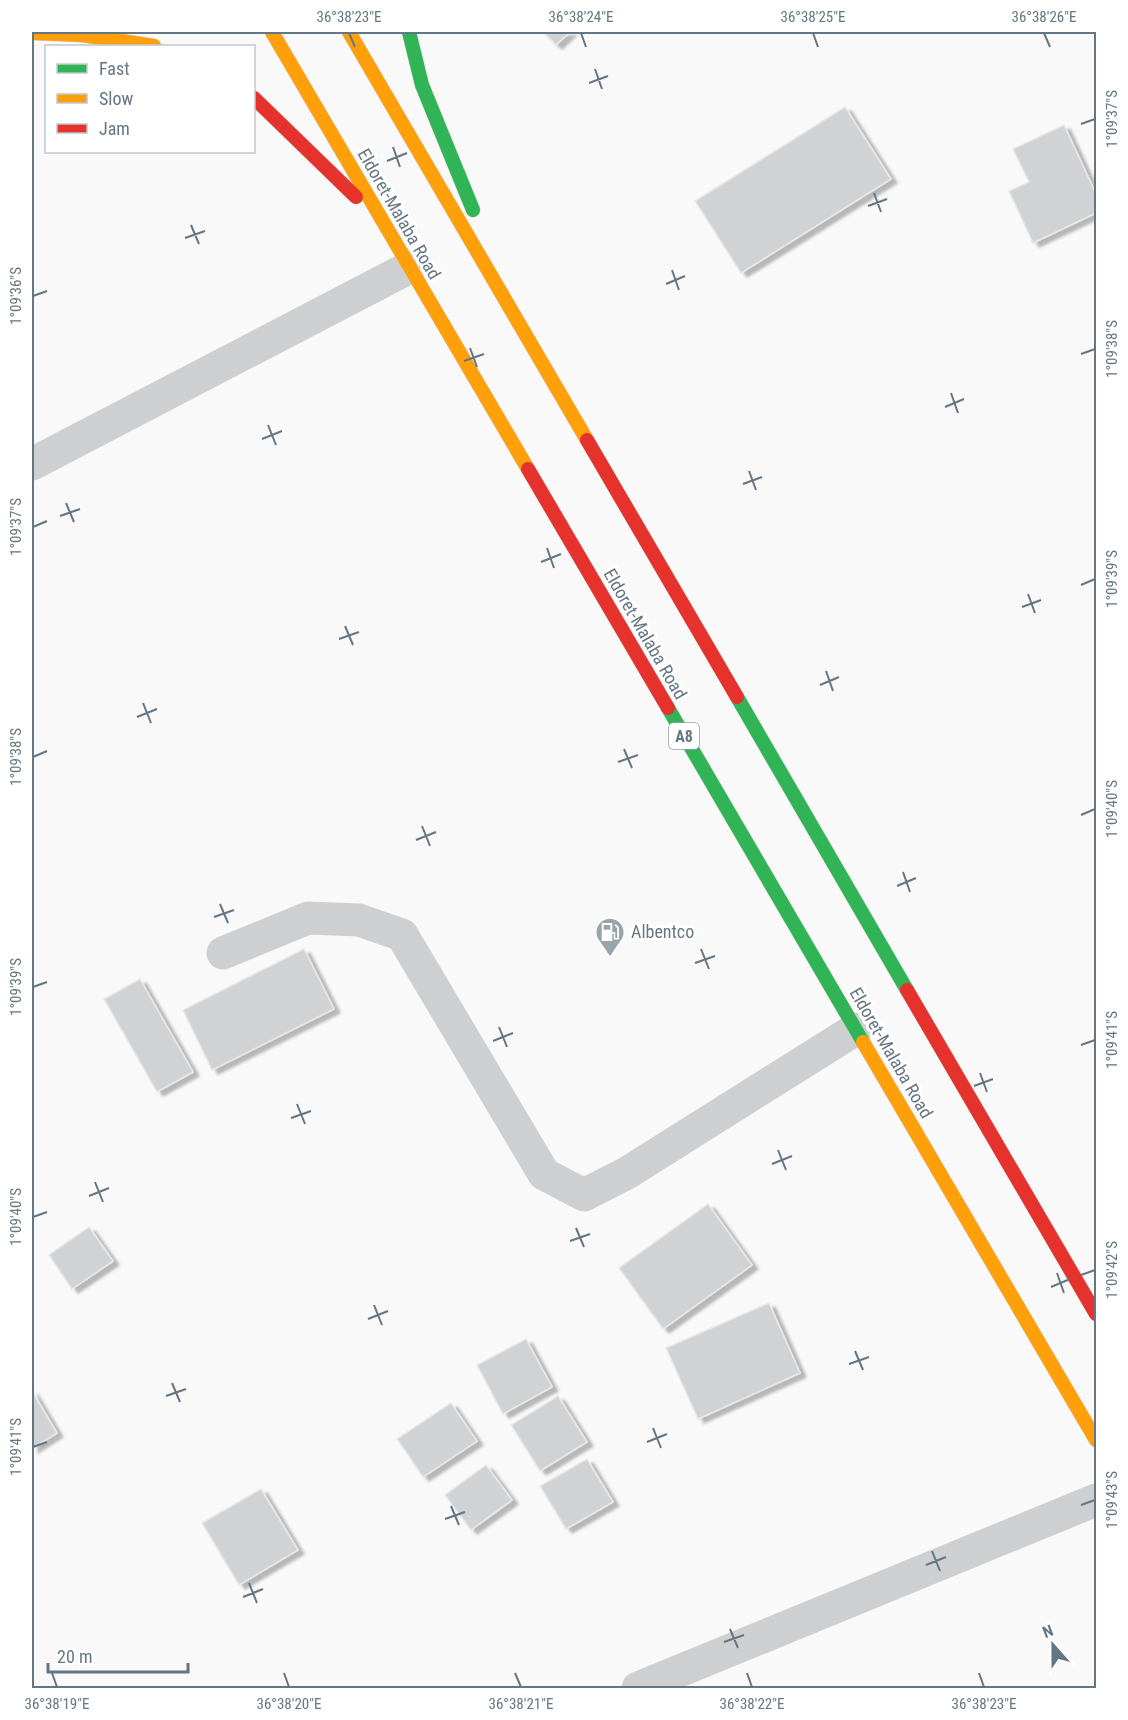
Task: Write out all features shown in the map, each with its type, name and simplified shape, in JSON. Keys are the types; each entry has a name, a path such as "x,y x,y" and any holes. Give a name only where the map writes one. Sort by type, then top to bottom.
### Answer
{"highway":[{"name":"Eldoret-Malaba Road","path":"272,32 1096,1440"},
{"path":"349,32 1096,1314"},
{"path":"410,32 422,85 515,317"},
{"path":"32,33 82,35 150,45"},
{"path":"255,99 387,228"}],"street":[{"path":"32,464 410,267"},
{"path":"223,953 308,918 359,920 402,935 544,1174 584,1194 627,1173 856,1029"},
{"path":"638,1689 1096,1500"}],"building":[{"path":"543,32 570,32 556,45"},
{"path":"845,107 891,179 741,273 695,201"},
{"path":"1064,125 1096,194 1096,213 1033,243 1009,191 1029,182 1013,149"},
{"path":"304,949 334,1009 212,1070 183,1010"},
{"path":"140,979 193,1072 157,1092 104,999"},
{"path":"708,1204 752,1265 663,1329 619,1268"},
{"path":"89,1227 113,1261 72,1289 49,1255"},
{"path":"769,1303 800,1373 698,1419 666,1348"},
{"path":"526,1339 552,1387 503,1414 477,1365"},
{"path":"32,1391 57,1433 32,1449"},
{"path":"558,1396 587,1442 540,1471 511,1425"},
{"path":"451,1403 477,1441 423,1477 397,1439"},
{"path":"587,1459 613,1502 566,1529 540,1486"},
{"path":"486,1465 512,1500 471,1530 445,1495"},
{"path":"261,1489 298,1550 239,1585 202,1523"}],"traffic: fast":[{"path":"409,32 422,85 473,210"},
{"path":"737,697 907,990"},
{"path":"668,708 863,1042"}],"traffic: slow":[{"path":"272,32 528,469"},
{"path":"349,32 587,440"},
{"path":"32,33 82,35 147,45"},
{"path":"863,1042 1096,1440"}],"traffic: jam":[{"path":"255,99 356,197"},
{"path":"587,440 737,697"},
{"path":"528,469 668,708"},
{"path":"907,990 1096,1314"}],"place":[{"name":"Albentco","path":"610,958"}]}
